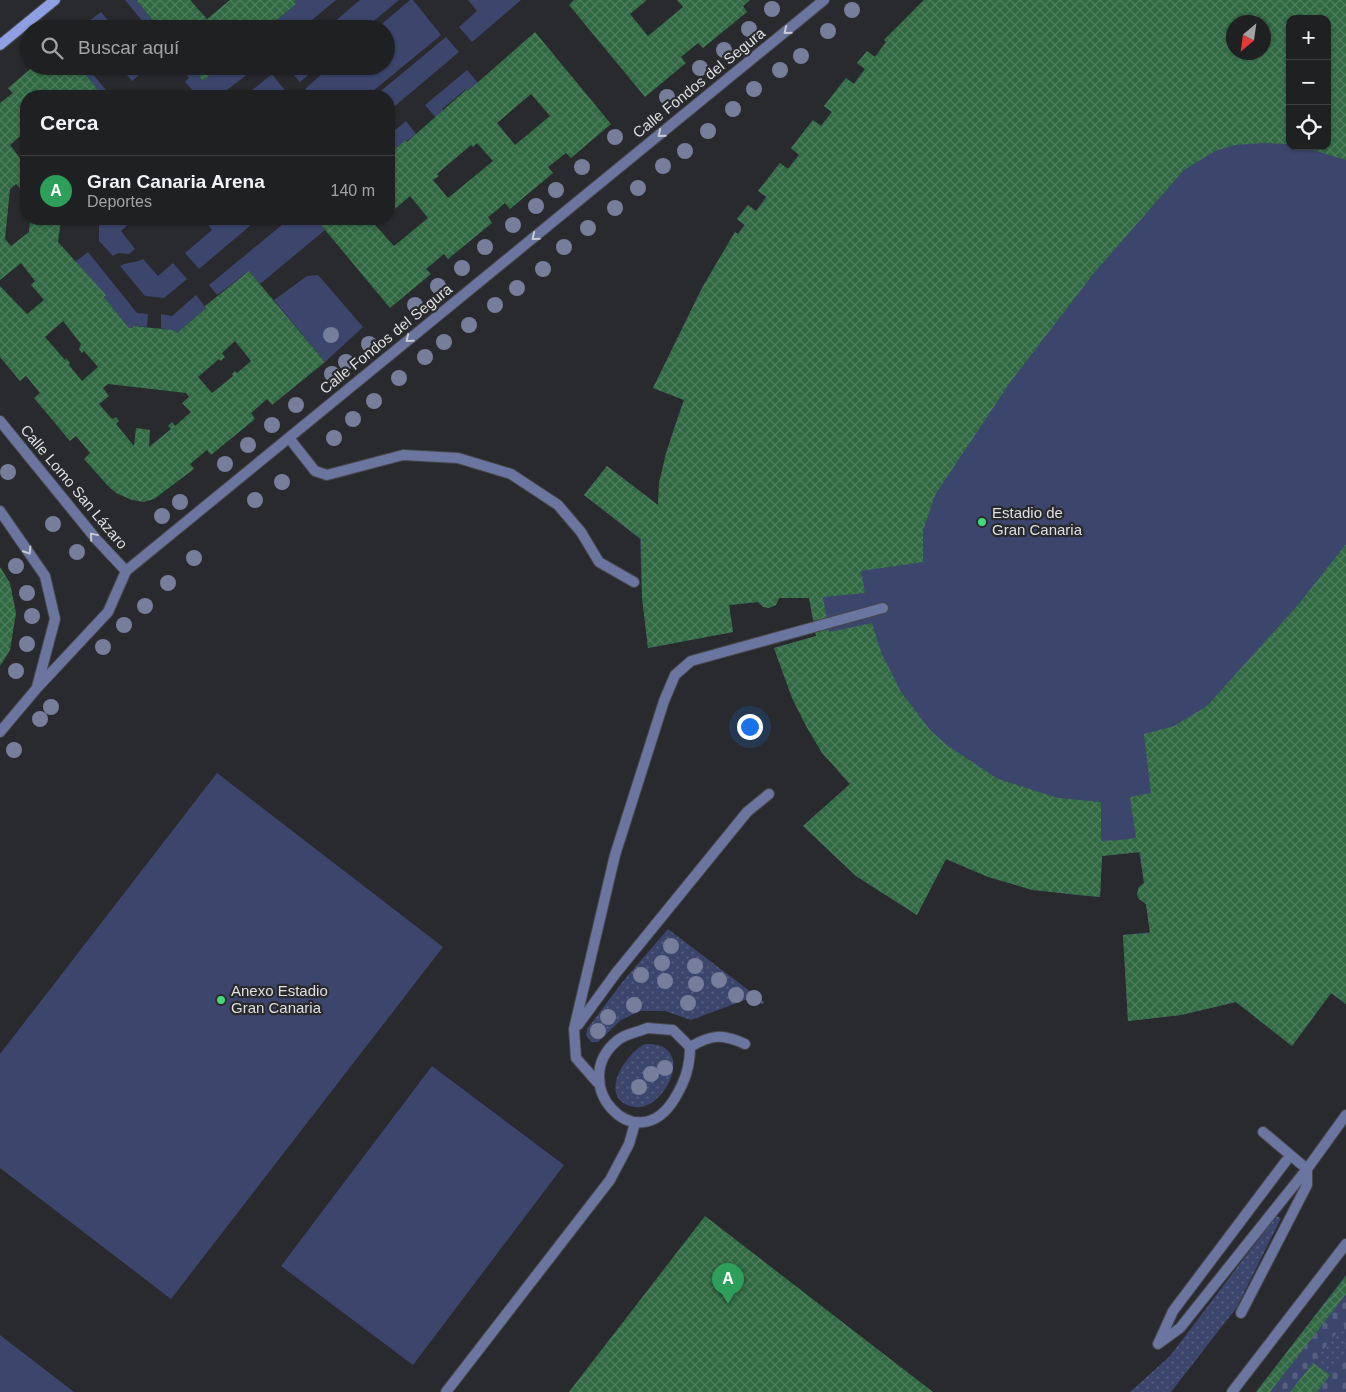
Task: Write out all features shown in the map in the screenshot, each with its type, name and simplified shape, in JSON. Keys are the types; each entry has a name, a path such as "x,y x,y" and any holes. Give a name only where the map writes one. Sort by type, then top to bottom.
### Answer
{"street":[{"path":"31,20 55,0"},
{"name":"Calle Fondos del Segura","path":"0,732 37,688 108,612 126,571 824,0"},
{"path":"0,45 20,29"},
{"name":"Calle Lomo San Lázaro","path":"0,421 96,539 126,571"},
{"path":"288,438 315,470 326,475 403,455 458,458 511,474 558,505 581,532 599,562 634,582"},
{"path":"0,511 45,576 55,619 37,688"},
{"path":"597,1082 604,1058 619,1039 647,1028 673,1030 690,1047 690,1065 683,1084 669,1108 652,1122 635,1123 619,1114 605,1102 597,1082 576,1058 574,1029 615,855 664,701 676,675 691,661 883,608"},
{"path":"574,1029 616,973 747,812 769,794"},
{"path":"690,1047 706,1037 729,1037 745,1044"},
{"path":"1286,1161 1173,1311 1158,1344 1180,1328 1307,1169 1346,1115"},
{"path":"446,1392 610,1180 629,1144 635,1123"},
{"path":"1241,1313 1307,1185 1307,1169 1263,1132"},
{"path":"1232,1392 1346,1244"}],"green space":[{"path":"125,0 136,0 153,20 142,20"},
{"path":"296,0 336,0 312,20 277,20 296,4 294,2"},
{"path":"360,0 399,0 375,20 337,20"},
{"path":"410,0 413,0 441,35 395,73 395,20 387,20"},
{"path":"468,0 521,0 472,42 459,27 477,11"},
{"name":"Estadio de Gran Canaria","path":"924,0 1346,0 1346,1004 1331,993 1292,1046 1236,1002 1181,1015 1128,1021 1123,935 1150,932 1146,904 1139,899 1138,894 1139,888 1144,883 1139,852 1102,856 1100,897 1058,893 1022,886 946,859 917,915 856,876 803,826 850,784 825,753 804,720 774,648 816,636 809,598 779,598 775,605 770,608 764,607 758,602 729,605 733,632 648,648 642,597 640,539 584,495 607,466 658,505 667,451 684,400 653,388 702,288 735,232 738,234 744,225 737,219 748,205 756,211 766,197 758,191 780,163 788,169 799,155 791,148 813,120 821,126 832,112 824,106 846,78 854,84 865,69 857,63 867,51 875,57 886,42 884,40"},
{"path":"101,12 108,20 91,20"},
{"path":"446,37 459,52 395,106 395,90 382,90"},
{"path":"467,70 478,83 468,91 466,89 442,109 444,111 436,118 425,105"},
{"path":"86,75 94,75 106,90 98,90"},
{"path":"127,75 139,75 132,81"},
{"path":"187,75 198,75 203,81 210,75 246,75 227,90 192,90 185,82 189,78"},
{"path":"273,75 285,90 252,90"},
{"path":"294,75 308,75 300,82"},
{"path":"321,75 392,75 374,90 305,89"},
{"path":"406,121 416,134 395,150 395,130"},
{"path":"99,225 128,225 121,231 135,249 129,254 118,253 113,256 99,241"},
{"path":"208,225 251,225 199,269 185,253 212,230"},
{"path":"282,225 321,225 325,230 260,284 249,271 217,295 209,285"},
{"path":"88,252 137,313 148,314 147,327 134,326 129,328 104,297 105,295 75,262"},
{"path":"143,259 158,276 173,263 187,279 164,298 145,296 120,266"},
{"path":"318,275 363,327 325,362 274,300 307,276"},
{"path":"196,295 206,308 177,333 161,328 161,314 172,316"},
{"name":"Anexo Estadio Gran Canaria","path":"217,773 443,947 171,1299 0,1168 0,1054"},
{"path":"668,929 764,1002 763,1004 745,1000 691,1020 665,1011 640,1011 621,1020 598,1042 591,1042 586,1035 587,1029 624,980"},
{"path":"645,1044 661,1046 670,1053 673,1064 666,1088 647,1105 635,1107 623,1103 617,1096 615,1087 622,1067 637,1049"},
{"path":"432,1066 564,1165 413,1365 281,1266"},
{"path":"1276,1216 1281,1218 1237,1307 1171,1392 1130,1392 1170,1356"},
{"path":"1346,1275 1346,1392 1256,1392"},
{"path":"1344,1323 1346,1355 1330,1375 1313,1363"},
{"path":"0,1335 74,1392 0,1392"}],"building":[{"path":"136,0 190,0 207,19 230,0 296,0 294,2 296,4 277,20 153,20"},
{"path":"574,0 647,0 630,14 648,36 683,7 677,0 750,0 743,6 747,12 703,48 698,43 681,57 686,63 645,97 569,5"},
{"name":"Estadio de Gran Canaria","path":"924,0 1346,0 1346,160 1313,150 1331,150 1331,15 1286,15 1286,144 1235,145 1215,151 1184,170 1094,273 1011,381 935,495 923,531 923,562 861,571 865,593 823,597 829,632 872,623 881,652 901,692 931,731 948,746 998,779 1058,798 1101,802 1101,841 1119,840 1136,838 1130,797 1151,793 1144,734 1174,726 1207,706 1298,605 1346,544 1346,1004 1331,993 1292,1046 1236,1002 1181,1015 1128,1021 1123,935 1150,933 1146,904 1139,899 1137,894 1139,887 1144,883 1140,852 1102,856 1100,897 1032,890 988,877 946,859 917,915 856,876 803,826 850,784 822,753 806,726 792,698 774,648 816,636 809,598 779,598 776,605 769,608 763,607 758,602 729,605 733,632 648,648 642,597 641,539 584,495 607,466 658,505 659,483 666,453 684,400 653,388 702,288 735,232 738,234 745,225 737,219 748,205 756,211 767,197 758,191 780,163 788,169 799,155 791,148 813,120 821,126 832,112 824,106 846,78 854,84 865,69 857,63 867,51 875,57 886,42 884,40"},
{"path":"535,32 611,124 571,158 566,153 548,167 553,173 510,209 505,203 488,217 492,223 448,259 444,254 426,269 431,274 390,308 321,225 375,225 394,246 428,218 410,196 395,209 395,149 406,140 407,142 467,89 468,91","holes":["531,94 550,116 515,145 497,123","477,143 493,161 448,198 433,180 439,176 437,174 471,145 473,147"]},
{"path":"23,75 86,75 98,90 20,90 20,136 10,145 20,158 20,188 16,184 10,189 5,239 11,246 29,232 30,225 60,225 58,242 106,295 104,297 129,328 133,328 133,326 173,330 177,333 206,308 205,306 249,271 325,362 272,405 267,399 251,413 255,419 211,455 207,450 190,464 194,469 154,499 144,502 132,500 116,493 108,486 84,459 90,453 76,436 70,441 34,398 40,393 26,376 20,381 0,357 0,286 27,314 44,300 31,285 35,281 21,263 0,280 0,103 13,93 8,88","holes":["63,321 81,344 79,349 82,353 84,351 98,367 82,381 69,365 70,363 66,358 65,360 45,337","235,341 251,361 237,373 235,371 232,374 233,376 212,393 198,377 219,359 221,361 225,357 222,353","108,384 186,393 189,397 182,403 191,412 175,426 172,422 168,426 171,429 149,447 150,430 136,428 134,446 116,424 119,421 116,417 112,419 99,404 109,396 103,388"]},
{"path":"198,75 210,75 203,81"},
{"path":"0,567 10,583 16,613 10,650 0,666"},
{"path":"705,1216 933,1392 569,1392"},
{"path":"1346,1276 1346,1294 1270,1392 1256,1392"},
{"path":"1313,1363 1330,1375 1317,1392 1290,1392"}],"place":[{"name":"Estadio de Gran Canaria","path":"982,522"},
{"name":"Anexo Estadio Gran Canaria","path":"221,1000"},
{"name":"Gran Canaria Arena","path":"728,1304"}]}
